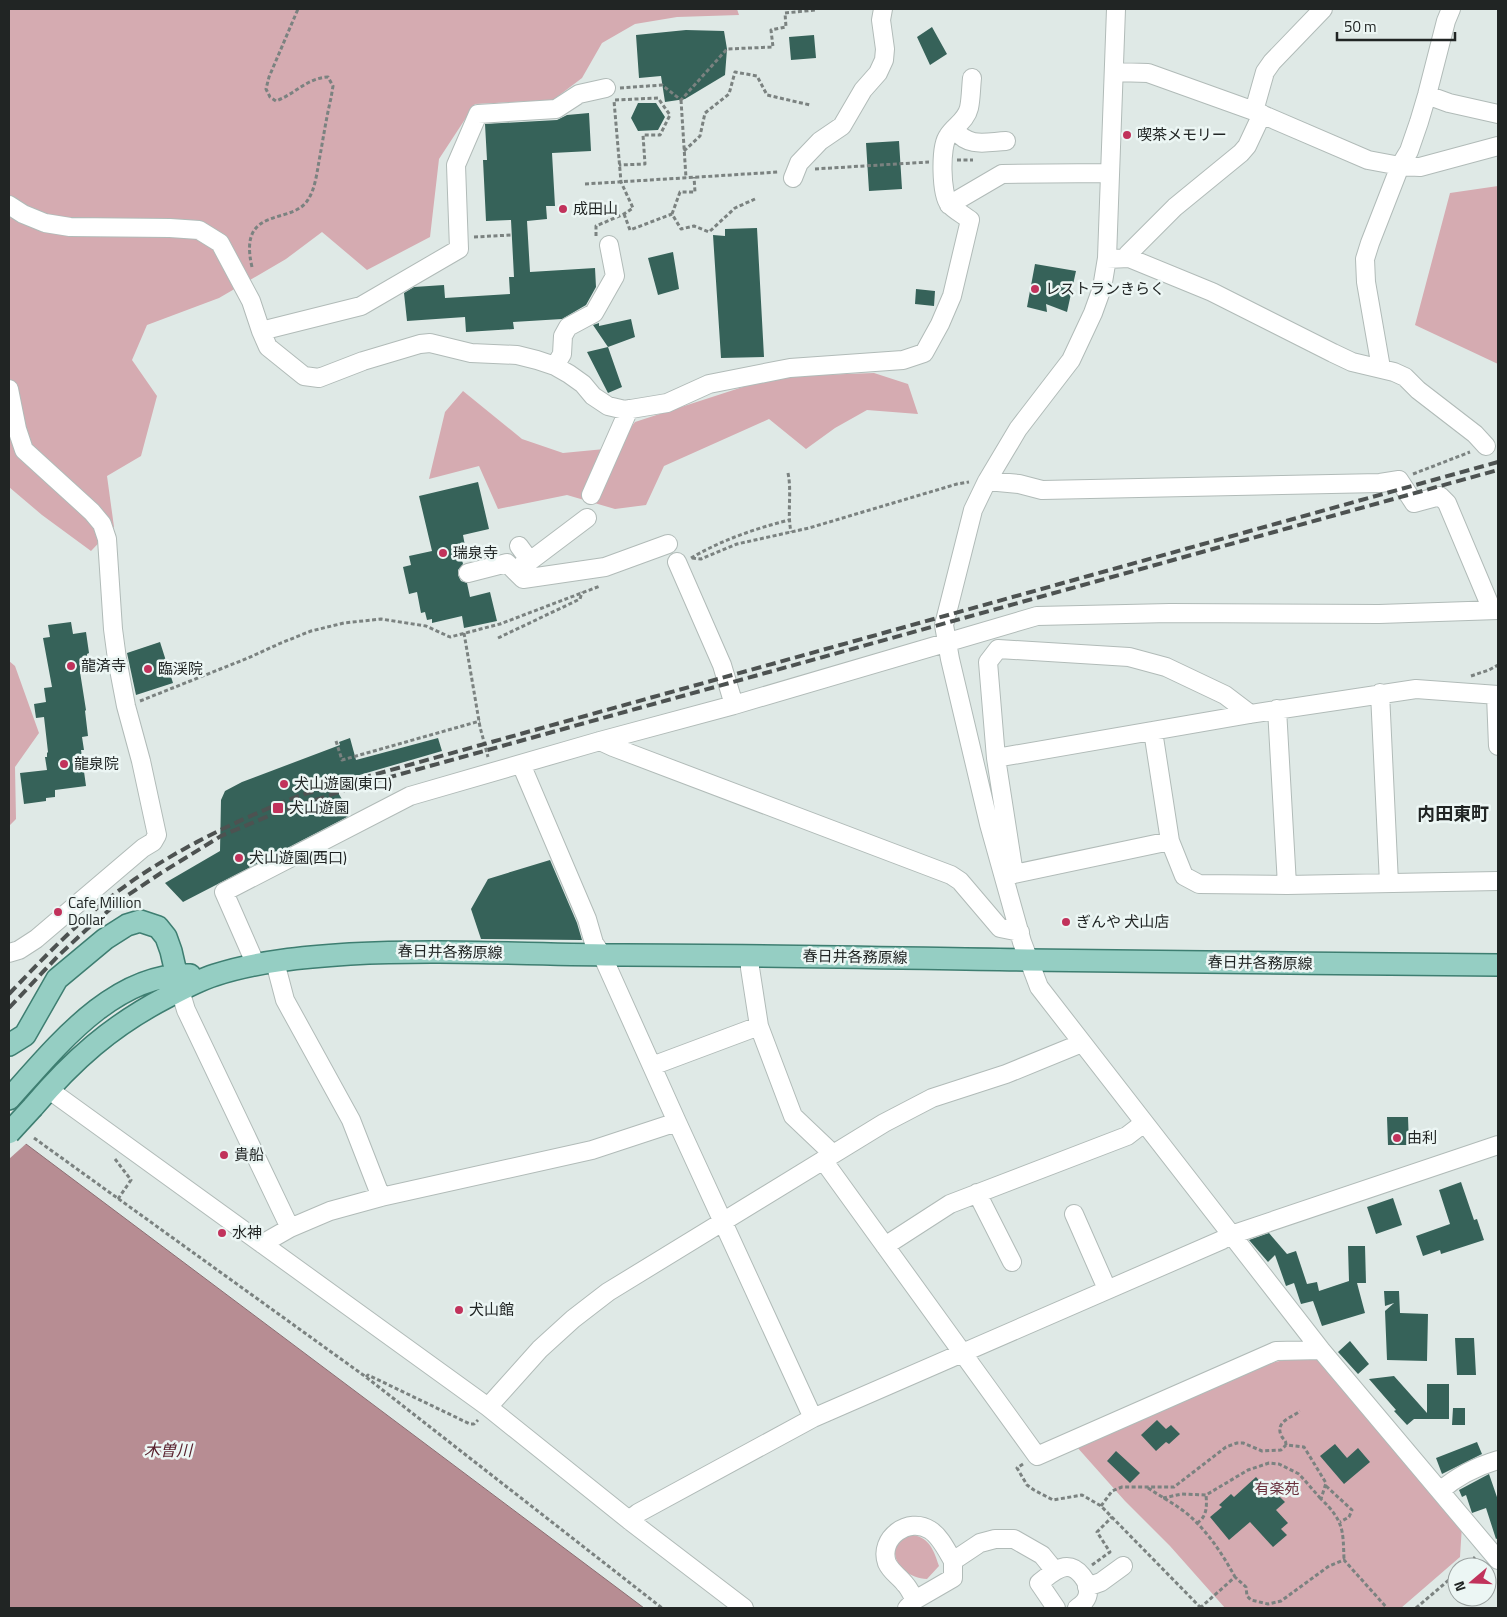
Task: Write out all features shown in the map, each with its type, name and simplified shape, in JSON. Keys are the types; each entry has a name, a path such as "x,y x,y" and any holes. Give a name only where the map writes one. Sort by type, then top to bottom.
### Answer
{"main road":[{"path":"9,1045 26,1035 57,979 106,939 140,920 158,927 168,942 178,982"},
{"name":"春日井各務原線","path":"9,1133 17,1102 64,1039 106,1003 143,982 178,982 265,964 325,956 395,952 1498,965"},
{"name":"春日井各務原線","path":"17,1102 48,1089 81,1054 115,1028 152,1004 178,982"}],"street":[{"path":"794,174 799,163 820,142 842,126 863,90 878,73 884,54 880,20 883,9"},
{"path":"1009,875 989,824 947,642 944,625 945,615 973,510 987,481 1018,430 1071,360 1093,313 1102,288 1107,259 1116,9"},
{"path":"1126,258 1176,207 1247,146 1258,113 1265,72 1272,62 1323,9"},
{"path":"1381,368 1366,282 1365,259 1400,166 1409,151 1427,96 1446,21 1451,9"},
{"path":"1114,72 1148,73 1258,113 1368,160 1400,166 1420,167 1498,146"},
{"path":"9,205 23,214 45,223 70,227 199,230 220,243 251,302 268,347 304,376 319,378 363,361 420,344 430,343 471,353 517,355 555,366 583,384 593,396 608,406 629,410 666,403 709,384 790,368 903,360 924,353 940,324 952,296 970,220 949,205 945,197 943,171 944,146 947,136 960,124 969,109 972,78"},
{"path":"261,331 361,306 459,249 456,165 478,114 556,109 579,94 611,93"},
{"path":"1427,96 1498,114"},
{"path":"954,130 967,142 1006,141"},
{"path":"949,205 1002,174 1109,173"},
{"path":"555,366 562,354 563,336 568,327 594,313 615,276 609,245"},
{"path":"1107,259 1129,258 1212,292 1352,362 1381,368 1406,377 1423,394 1476,434 1486,446"},
{"path":"9,389 17,429 24,450 92,512 102,524 108,539 113,629 117,659 126,706 159,823 157,835 153,842 143,848 36,940 19,950 9,953"},
{"path":"591,495 629,410"},
{"path":"382,1197 351,1120 224,892 410,796 600,741 734,705 1037,616 1170,613 1380,614 1495,610 1447,503 1440,496 1414,503 1410,500 1399,480 1380,483 1042,490 1019,484 987,481"},
{"path":"516,572 524,563 530,561 587,518"},
{"path":"601,556 664,535 668,544 681,560 722,666 734,705"},
{"path":"468,573 507,563 523,579 605,567 668,544"},
{"path":"519,546 530,561"},
{"path":"1250,714 1225,695 1166,667 1129,657 998,649 988,662 996,758 1009,875 1020,932 1028,960 1039,987 1144,1124 1322,1350 1498,1560"},
{"path":"996,758 1277,709 1416,689 1497,695 1498,746"},
{"path":"1380,694 1389,883"},
{"path":"1277,709 1287,885"},
{"path":"1153,731 1170,841 1184,876 1199,884 1287,885 1498,881"},
{"path":"600,741 951,875 960,881 1000,928 1020,932"},
{"path":"521,764 587,920 594,943 602,955 722,1222 814,1418"},
{"path":"1009,875 1170,841"},
{"path":"750,955 750,968 759,1026 793,1116 828,1157 886,1246 1037,1456 1276,1351 1322,1350"},
{"path":"178,982 186,1010 290,1228"},
{"path":"652,1066 759,1026"},
{"path":"483,1414 540,1349 573,1319 608,1292 884,1123 932,1098 1006,1074 1082,1043"},
{"path":"48,1089 262,1244 483,1414 629,1520 744,1608"},
{"path":"262,1244 290,1228 330,1211 382,1197 592,1150 677,1122"},
{"path":"886,1246 950,1204 1127,1136 1144,1124"},
{"path":"629,1520 638,1513 814,1418 1231,1235 1498,1145"},
{"path":"977,1193 1012,1262"},
{"path":"1074,1214 1107,1289"},
{"path":"1440,1491 1448,1484 1475,1469 1498,1460"},
{"path":"913,1526 921,1526 930,1530 936,1536 953,1561 953,1578 911,1604 905,1583 890,1570 887,1562 887,1545 896,1532 913,1526"},
{"path":"953,1561 980,1543 995,1539 1014,1539 1042,1555 1055,1572"},
{"path":"1077,1608 1083,1604 1088,1592 1094,1585 1123,1566"},
{"path":"1056,1608 1039,1584 1055,1572 1066,1567 1076,1570 1094,1585"}],"path":[{"path":"253,271 249,254 250,241 256,229 269,218 294,210 305,204 310,197 316,176 331,98 333,86 328,77 317,77 286,97 276,101 270,97 266,89 269,77 298,9"},
{"path":"686,178 681,100 727,49 773,47 772,30 786,27 785,13 816,10"},
{"path":"684,151 700,136 705,113 729,94 736,72 757,76 767,95 810,105"},
{"path":"611,93 662,85 681,100"},
{"path":"596,226 633,208 621,182 611,93"},
{"path":"611,93 658,98 670,115 660,135 643,135 645,164 619,165"},
{"path":"585,184 694,177 794,174 926,162"},
{"path":"624,214 630,230 672,214 680,192 694,192 694,177"},
{"path":"672,214 681,229 694,226 709,232 735,208 755,199"},
{"path":"458,238 512,236"},
{"path":"1399,480 1486,446"},
{"path":"788,473 791,485 789,520 791,532"},
{"path":"681,560 737,535 789,520"},
{"path":"498,638 580,599 582,591"},
{"path":"464,633 480,721 492,772"},
{"path":"336,741 342,760 480,721"},
{"path":"34,1138 366,1377 662,1608"},
{"path":"111,1154 131,1180 118,1199"},
{"path":"366,1377 368,1375 470,1424 474,1424 483,1414"},
{"path":"1286,1446 1286,1441 1280,1433 1280,1428 1286,1419 1300,1411"},
{"path":"1101,1506 1112,1491 1122,1487 1174,1487 1226,1447 1237,1443 1243,1443 1262,1451 1281,1450 1286,1446 1304,1447 1326,1486 1352,1510 1349,1517 1340,1522"},
{"path":"1037,1456 1017,1468 1027,1485 1052,1500 1082,1495 1101,1506 1201,1608 1235,1577"},
{"path":"1163,1498 1182,1494 1206,1496 1248,1470 1269,1463 1279,1464 1299,1474 1334,1511 1344,1533 1344,1560 1387,1608"},
{"path":"1321,1499 1326,1486"},
{"path":"1148,1488 1184,1511 1197,1524 1220,1551 1235,1577 1246,1587 1247,1596 1251,1600 1268,1604 1281,1601 1329,1566 1344,1560"},
{"path":"1197,1524 1202,1521 1205,1514 1206,1496"},
{"path":"1094,1585 1090,1566 1110,1552 1097,1532 1112,1517"},
{"path":"1416,1608 1447,1582"}],"green space":[{"path":"9,9 737,9 739,15 677,17 635,24 602,43 582,78 553,100 475,104 439,159 430,237 367,270 322,232 286,259 219,298 147,325 132,360 157,396 141,456 107,476 114,527 91,551 42,515 9,487"},
{"path":"1498,186 1498,364 1415,325 1450,193"},
{"path":"874,373 908,384 918,414 867,410 835,428 806,449 769,419 664,466 646,505 615,509 567,495 498,509 479,466 429,479 445,412 463,391 522,439 563,453 615,448 635,422 749,385 791,376"},
{"path":"9,661 15,666 39,733 15,767 16,819 9,826"},
{"name":"有楽苑","path":"1297,1357 1321,1358 1462,1525 1460,1557 1447,1557 1447,1568 1401,1608 1225,1608 1076,1446 1267,1364"},
{"path":"913,1535 927,1542 933,1550 939,1566 927,1579 908,1573 897,1560 895,1553 897,1546 902,1539"}],"water":[{"name":"木曽川","path":"9,1131 26,1144 644,1608 9,1608"}],"pier":[{"path":"9,1129 28,1142 9,1159"}],"building":[{"path":"932,27 947,54 930,65 917,37"},
{"path":"686,30 724,31 727,49 725,75 685,99 665,102 661,76 639,78 636,35"},
{"path":"814,35 816,58 791,60 789,37"},
{"path":"638,103 656,103 665,117 658,130 638,131 631,118"},
{"path":"589,113 591,151 552,153 555,206 546,206 547,219 527,221 530,272 595,268 596,287 586,305 562,319 513,322 514,329 466,332 465,317 407,321 404,293 414,287 444,285 445,298 510,294 509,277 514,277 511,220 486,221 483,160 487,160 485,124 557,120 567,115"},
{"path":"899,141 902,189 869,191 866,143"},
{"path":"757,228 764,357 721,358 713,235 725,236 725,229"},
{"path":"673,252 679,289 658,295 648,258"},
{"path":"1035,264 1076,271 1067,312 1046,304 1047,312 1027,307"},
{"path":"916,289 935,291 934,306 915,304"},
{"path":"631,319 635,337 608,347 593,325 599,323 599,326"},
{"path":"608,347 622,387 608,393 587,352"},
{"name":"瑞泉寺","path":"478,482 489,529 463,535 465,546 459,548 463,564 458,570 458,575 461,581 467,583 470,597 490,592 497,621 464,628 462,616 432,623 432,619 427,620 425,612 421,613 417,592 409,594 403,567 411,565 409,556 432,551 419,496"},
{"path":"71,622 73,634 86,632 89,653 87,658 81,659 83,672 80,672 88,736 82,737 84,750 81,750 86,786 55,790 55,797 46,798 46,801 24,804 20,773 47,770 45,757 47,757 48,752 44,717 36,718 34,704 46,702 44,688 52,687 43,638 50,637 48,625"},
{"name":"臨渓院","path":"160,642 173,683 136,695 127,653"},
{"path":"350,738 356,760 438,738 442,751 332,783 348,809 349,816 183,902 165,883 220,851 221,800 225,791 242,782 340,745 339,742"},
{"path":"550,860 577,923 582,940 481,939 471,909 488,879"},
{"path":"1387,1117 1408,1117 1409,1145 1388,1145"},
{"path":"1461,1182 1474,1220 1477,1219 1484,1240 1441,1254 1440,1250 1423,1256 1416,1236 1450,1224 1439,1190"},
{"path":"1393,1198 1402,1225 1376,1234 1367,1207"},
{"path":"1269,1233 1287,1254 1296,1251 1307,1284 1317,1282 1319,1291 1349,1281 1348,1246 1365,1246 1366,1283 1357,1283 1365,1313 1322,1326 1313,1301 1301,1304 1294,1283 1286,1286 1275,1255 1268,1262 1249,1240"},
{"path":"1384,1291 1399,1291 1400,1313 1428,1314 1427,1361 1387,1360 1385,1311 1394,1303 1385,1306"},
{"path":"1455,1338 1474,1338 1476,1375 1457,1375"},
{"path":"1350,1341 1369,1364 1358,1374 1338,1352"},
{"path":"1394,1376 1427,1413 1427,1384 1449,1384 1449,1419 1414,1419 1407,1425 1369,1379"},
{"path":"1453,1408 1465,1408 1465,1425 1452,1425"},
{"path":"1157,1420 1166,1429 1171,1425 1180,1434 1169,1444 1166,1442 1156,1451 1141,1435"},
{"path":"1477,1442 1482,1454 1442,1474 1436,1458"},
{"path":"1335,1444 1347,1458 1358,1448 1370,1462 1344,1484 1320,1456"},
{"path":"1116,1451 1140,1473 1130,1483 1107,1461"},
{"path":"1489,1474 1498,1500 1498,1538 1496,1539 1486,1508 1472,1513 1466,1495 1462,1497 1459,1490"},
{"path":"1256,1477 1272,1495 1275,1492 1285,1502 1276,1510 1288,1523 1281,1529 1287,1535 1273,1547 1250,1522 1229,1540 1210,1517 1222,1507 1219,1505 1231,1494 1234,1497"}],"railway":[{"path":"9,994 55,946 88,916 141,875 219,831 301,795 1498,462"},
{"path":"9,1008 57,957 122,899 221,836 271,815 354,787 1498,470"}],"place":[{"name":"喫茶メモリー","path":"1127,135"},
{"name":"成田山","path":"563,209"},
{"name":"レストランきらく","path":"1035,289"},
{"name":"瑞泉寺","path":"443,553"},
{"name":"龍済寺","path":"71,666"},
{"name":"臨渓院","path":"148,669"},
{"name":"龍泉院","path":"64,764"},
{"name":"犬山遊園(東口)","path":"284,784"},
{"name":"犬山遊園","path":"278,808"},
{"name":"犬山遊園(西口)","path":"239,858"},
{"name":"Cafe Million Dollar","path":"58,912"},
{"name":"ぎんや 犬山店","path":"1066,922"},
{"name":"由利","path":"1397,1138"},
{"name":"貴船","path":"224,1155"},
{"name":"水神","path":"222,1233"},
{"name":"犬山館","path":"459,1310"}],"district":[{"name":"内田東町","path":"1453,814"}]}
